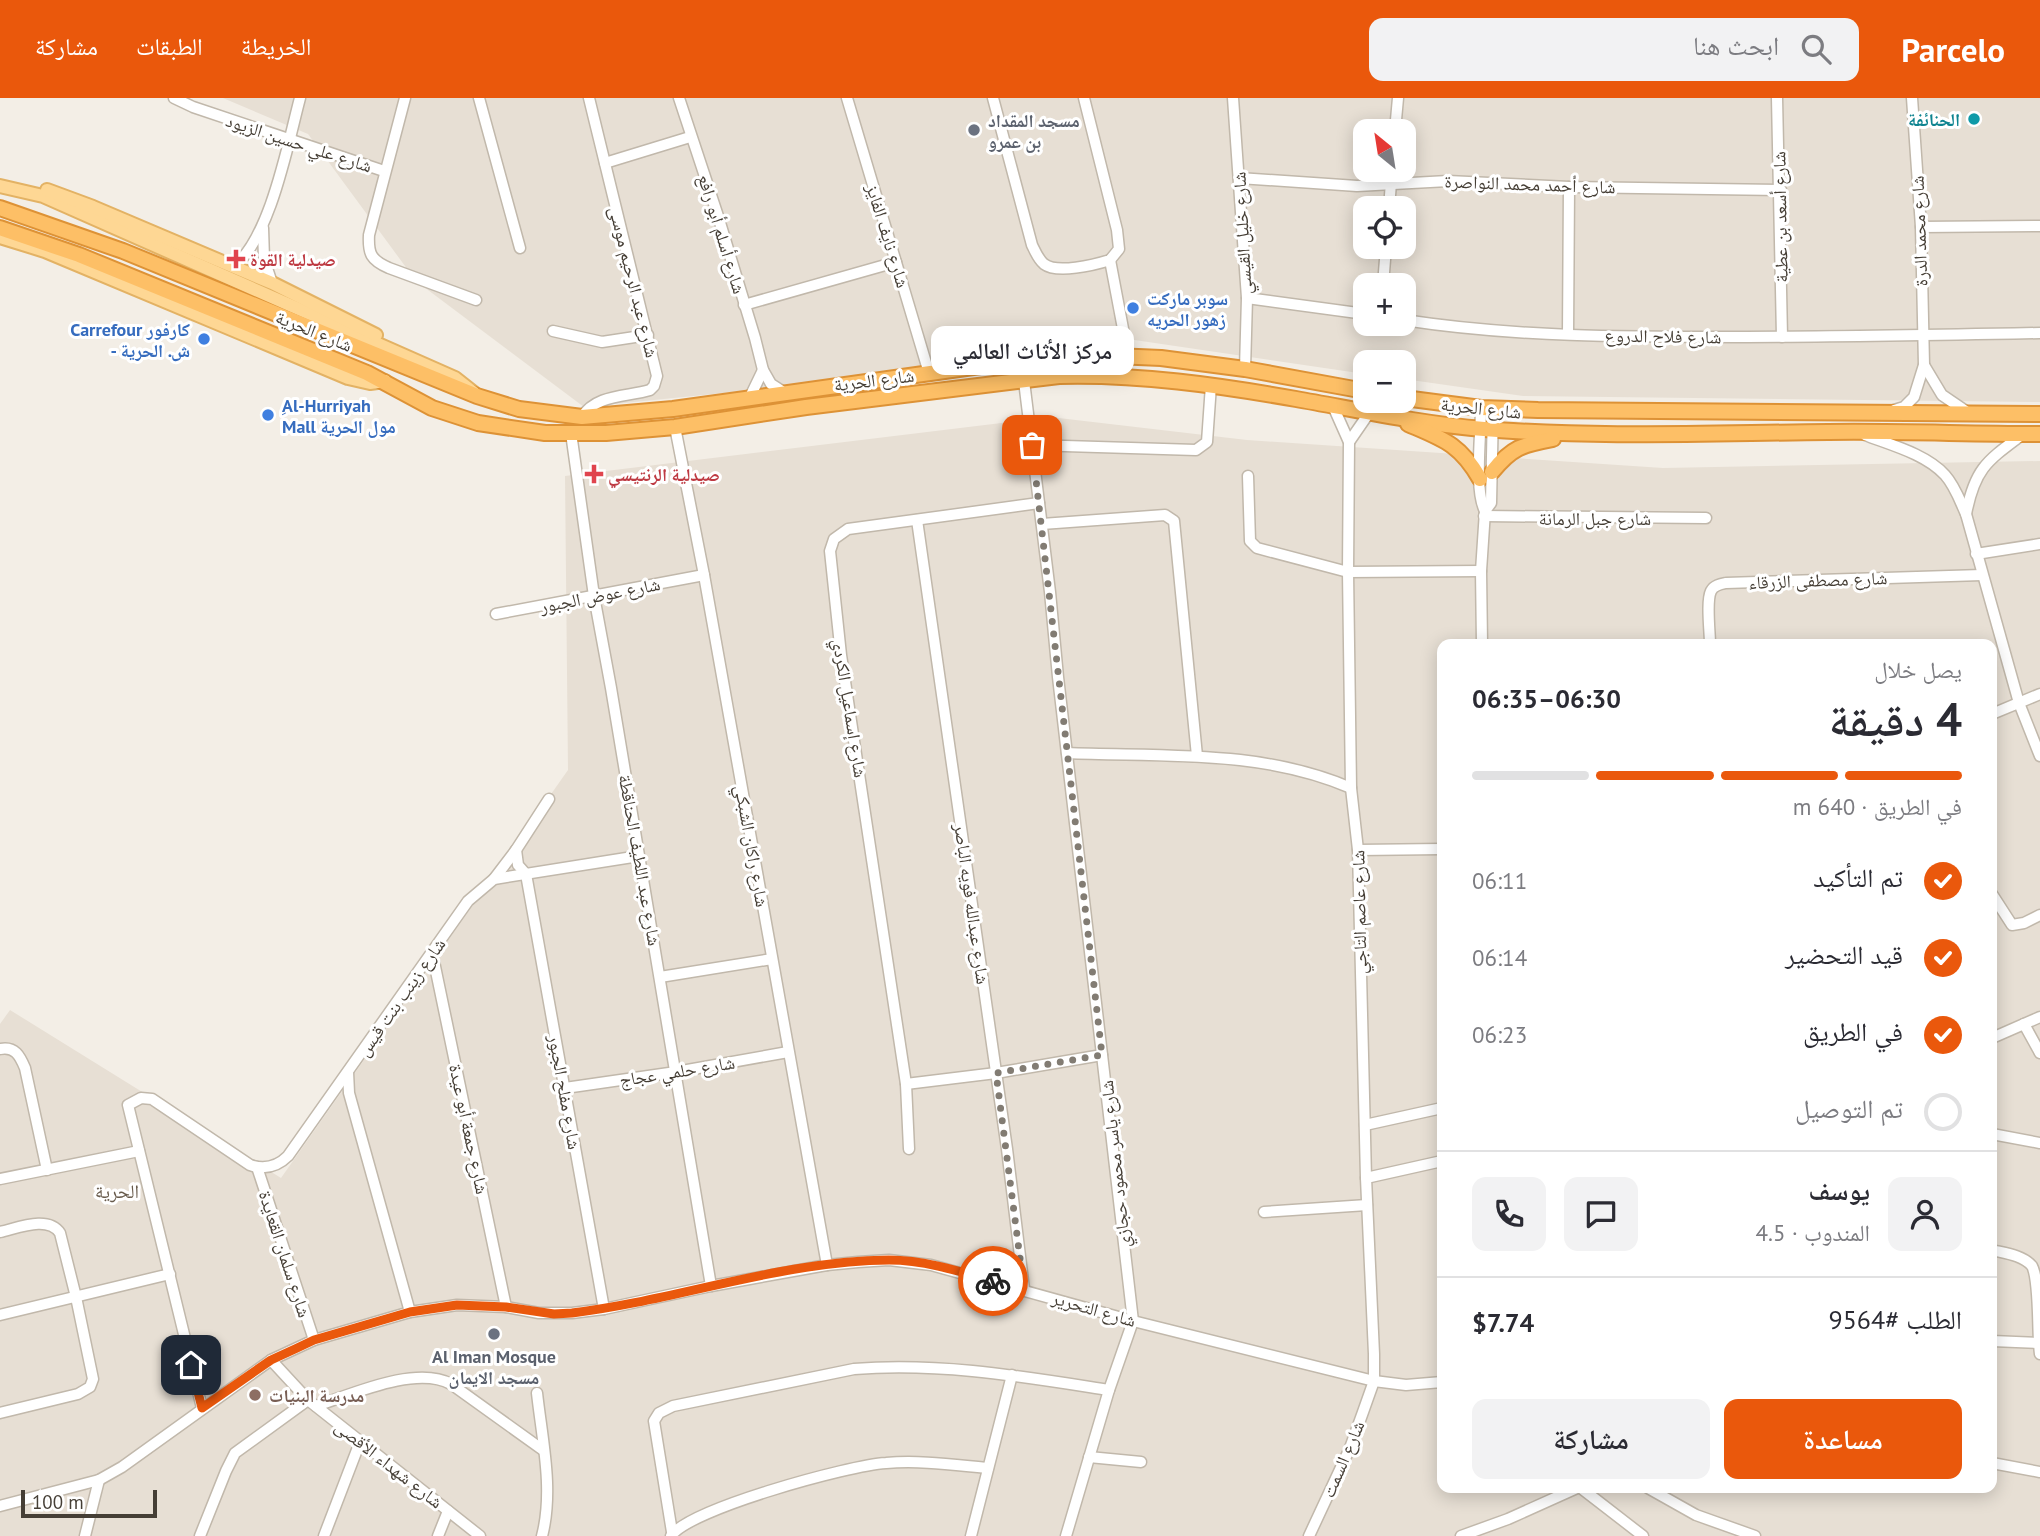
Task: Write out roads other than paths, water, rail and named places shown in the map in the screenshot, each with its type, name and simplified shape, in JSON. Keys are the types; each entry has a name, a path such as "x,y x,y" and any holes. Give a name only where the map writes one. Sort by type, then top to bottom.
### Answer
{"highway":[{"name":"شارع الحرية","path":"0,208 123,251 477,396 519,409 582,416 673,409 1057,357 1128,355 1245,369 1353,389"},
{"name":"شارع الحرية","path":"0,228 79,255 385,382 432,408 468,420 545,433 674,427 806,407 1059,376 1125,376 1211,384 1353,410"},
{"name":"شارع الحرية","path":"1416,399 1487,408 1597,411 2040,414"},
{"name":"شارع الحرية","path":"1369,413 1487,429 1571,435 1857,432 2040,434"},
{"path":"1394,417 1440,438 1486,475 1521,445 1571,435"}],"main road":[{"path":"0,180 30,185 93,207 272,283 372,332 392,349"},
{"path":"0,186 43,196 392,349 464,383 477,396"},
{"path":"0,237 45,251 348,378 370,383 385,382"}],"street":[{"name":"شارع علي حسين الزيود","path":"174,98 193,107 384,171"},
{"path":"233,267 245,257 263,228 300,98"},
{"path":"405,98 369,235 369,254 372,259 388,268 476,300"},
{"path":"479,98 520,248"},
{"name":"شارع عبد الرحيم موسى","path":"582,416 587,408 598,401 645,391 654,386 657,376 589,98"},
{"name":"شارع أسلم أبو رافع","path":"679,98 718,216 763,370 771,384 787,394"},
{"name":"شارع نايف الفايز","path":"847,98 929,373"},
{"path":"993,98 1028,234 1040,261 1056,269 1110,260 1119,249 1084,98"},
{"name":"شارع خليل القيسي","path":"1233,98 1247,298 1245,369"},
{"path":"1396,119 1398,98"},
{"name":"شارع أسعد بن عطية","path":"1777,98 1782,337"},
{"name":"شارع محمد الدرة","path":"1888,412 1904,407 1914,397 1924,365 1921,228 1912,98"},
{"path":"605,163 690,137"},
{"name":"شارع أحمد محمد النواصرة","path":"1239,178 1357,186 1448,181 1569,187 1781,190"},
{"path":"1389,196 1390,183"},
{"path":"1568,334 1569,187"},
{"path":"1921,228 2040,226"},
{"path":"263,228 264,259 272,283"},
{"path":"1110,260 1128,355"},
{"path":"744,305 896,262"},
{"path":"1247,298 1353,312"},
{"name":"شارع فلاح الدروع","path":"1416,322 1454,328 1649,337 2040,333"},
{"path":"553,331 602,342 649,335"},
{"name":"شارع محمد الدرة","path":"1924,365 1942,395 1968,413"},
{"path":"749,400 763,370"},
{"name":"شارع ياسر محمود حجازي","path":"1024,381 1133,1321"},
{"path":"1032,445 1196,450 1207,442 1211,384"},
{"name":"شارع عاصم التاجي","path":"1333,406 1349,442 1351,788 1358,850 1374,1381"},
{"path":"1482,639 1484,514 1481,503 1486,475 1487,408"},
{"path":"1349,442 1369,413"},
{"name":"شارع راكان الشبكي","path":"674,427 704,575 827,1265"},
{"path":"1857,432 1909,452 1945,474 1966,514 1996,639"},
{"name":"شارع عبد اللطيف الحناقطة","path":"571,433 594,596 711,1286"},
{"path":"1966,514 1970,495 1984,464 2023,434"},
{"path":"1248,476 1250,541 1253,546 1348,572 1481,571"},
{"name":"شارع إسماعيل الكردي","path":"909,1149 906,1084 841,655 830,551 834,540 848,529 1039,503"},
{"name":"شارع جبل الرمانة","path":"1484,514 1706,518"},
{"path":"1042,524 1165,515 1174,521 1197,756"},
{"name":"شارع عبدالله فويه الباصر","path":"918,520 1024,1289"},
{"path":"1976,554 2040,544"},
{"name":"شارع عوض الجبور","path":"496,614 704,575"},
{"name":"شارع مصطفى الزرقاء","path":"1710,639 1711,591 1716,585 1982,575"},
{"path":"1997,644 2040,756"},
{"path":"1997,711 2040,694"},
{"path":"1066,753 1197,756 1287,766 1321,775 1351,788"},
{"name":"شارع زينب بنت قيس","path":"410,1312 349,1093 348,1072 468,901 494,879 549,799"},
{"path":"1358,850 1437,849"},
{"name":"شارع مفلح الجبور","path":"516,850 518,865 526,874 604,1309"},
{"path":"494,879 639,856"},
{"path":"1997,902 2012,925 2024,923 2040,915"},
{"name":"شارع جمعة أبو عيدة","path":"432,952 506,1307"},
{"path":"660,977 772,959"},
{"path":"1997,1036 2040,1017"},
{"path":"2024,1024 2040,1052"},
{"path":"0,1049 14,1051 25,1068 47,1170"},
{"name":"شارع حلمي عجاج","path":"565,1088 788,1052"},
{"path":"906,1084 996,1073 1102,1055"},
{"name":"شارع سلمان القعايدة","path":"202,1408 128,1105 136,1099 147,1098 244,1162 257,1167 271,1167 289,1156 348,1072"},
{"path":"1365,1125 1437,1109"},
{"path":"1997,1135 2040,1143"},
{"path":"0,1179 139,1151"},
{"path":"1366,1178 1437,1162"},
{"name":"شارع سلمان القعايدة","path":"257,1167 314,1340"},
{"path":"1264,1212 1367,1205"},
{"path":"0,1232 45,1223 55,1227 63,1243 93,1379 90,1387 78,1394 0,1413"},
{"path":"1997,1252 2025,1260 2037,1275 2040,1347 1997,1343"},
{"name":"شارع التحرير","path":"0,1506 99,1480 122,1467 271,1360 314,1340 410,1312 457,1305 506,1307 554,1314 604,1309 827,1265 890,1260 931,1265 1133,1321 1374,1381 1406,1385 1437,1382"},
{"path":"0,1315 170,1274"},
{"path":"1066,1536 1109,1390 1133,1321"},
{"name":"شارع شهداء الأقصى","path":"271,1360 312,1403 480,1536"},
{"path":"988,1468 884,1463 829,1473 717,1510 671,1534 654,1421 664,1409 854,1369 939,1368 1012,1375 1109,1390"},
{"path":"971,1536 1012,1375"},
{"path":"200,1536 235,1454 312,1403 409,1377 434,1377 452,1384 543,1450"},
{"name":"شارع السمت","path":"1309,1536 1350,1448 1374,1381"},
{"path":"537,1393 547,1511 542,1536"},
{"path":"324,1536 360,1441"},
{"path":"1089,1457 1141,1462"},
{"path":"1997,1464 2040,1472"},
{"path":"85,1536 99,1480"},
{"path":"1461,1536 1568,1493"},
{"path":"1586,1493 1643,1536"},
{"path":"1657,1493 1705,1519 1755,1536"},
{"path":"438,1536 447,1511"}],"place":[{"name":"الحنائفة","path":"1974,119"},
{"name":"مسجد المقداد بن عمرو","path":"974,130"},
{"name":"صيدلية القوة","path":"236,259"},
{"name":"سوبر ماركت زهور الحريه","path":"1133,308"},
{"name":"Carrefour كارفور - ش. الحرية","path":"204,339"},
{"name":"ِAl-Hurriyah Mall مول الحرية","path":"268,415"},
{"name":"مركز الأثاث العالمي","path":"1032,445"},
{"name":"صيدلية الرنتيسي","path":"594,474"},
{"name":"Al Iman Mosque مسجد الايمان","path":"494,1334"},
{"name":"مدرسة البنيات","path":"255,1395"}],"district":[{"name":"الحرية","path":"117,1191"}]}
